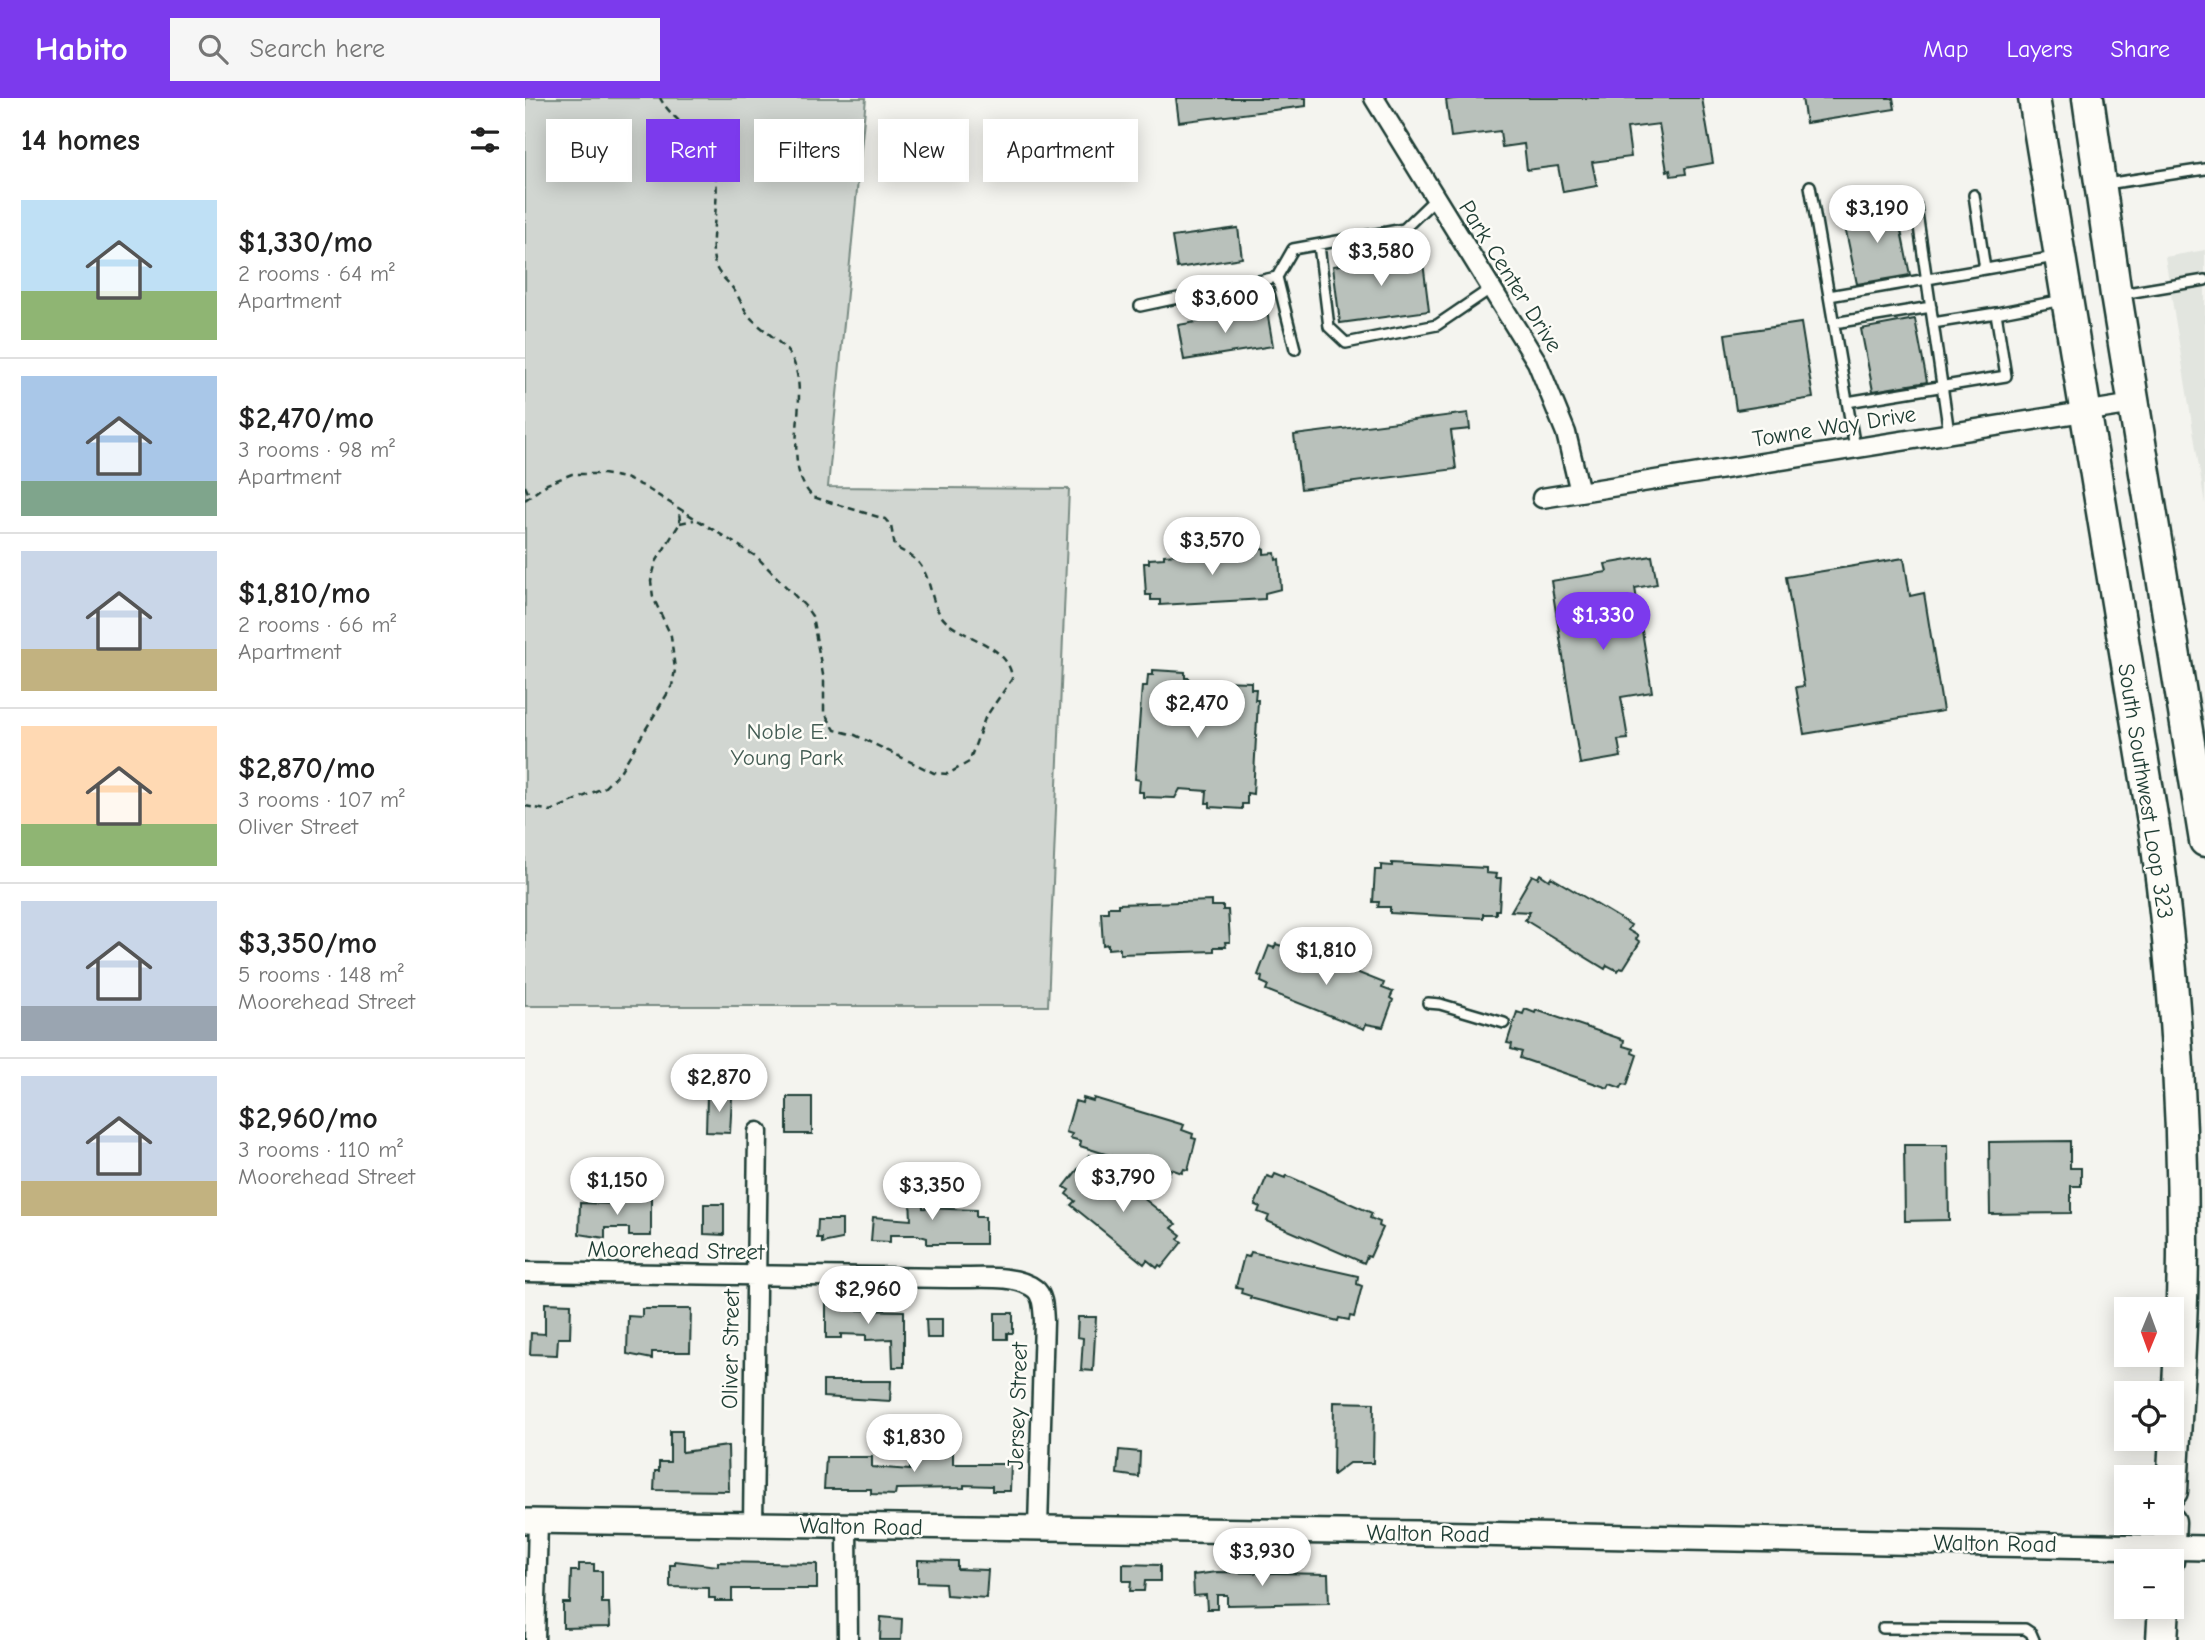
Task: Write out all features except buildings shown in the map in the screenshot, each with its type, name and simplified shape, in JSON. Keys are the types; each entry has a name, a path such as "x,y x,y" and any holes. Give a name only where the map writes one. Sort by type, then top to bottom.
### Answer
{"highway":[{"name":"South Southwest Loop 323","path":"2034,98 2156,840 2175,1014 2182,1137 2183,1248 2173,1465"},
{"path":"2090,104 2116,295 2199,768 2205,841"},
{"path":"2162,1640 2163,1619"}],"street":[{"name":"Park Center Drive","path":"1374,98 1546,381 1566,433 1580,492"},
{"name":"Towne Way Drive","path":"1542,498 2134,404"},
{"name":"Oliver Street","path":"753,1524 758,1132"},
{"name":"Moorehead Street","path":"525,1272 1013,1280 1035,1289"},
{"name":"Jersey Street","path":"1035,1289 1042,1300 1044,1321 1038,1527"},
{"name":"Walton Road","path":"531,1521 2169,1543 2205,1548"},
{"path":"531,1521 535,1640"},
{"path":"847,1526 848,1640"}],"lane":[{"path":"2100,185 2205,169"},
{"path":"1810,186 1855,448"},
{"path":"1974,195 1985,269"},
{"path":"1296,349 1277,276 1293,249 1404,229 1435,199"},
{"path":"1916,206 1949,433"},
{"path":"1319,245 1329,327 1346,343 1437,325 1490,289"},
{"path":"1829,296 2060,256"},
{"path":"1140,306 1277,276"},
{"path":"2116,295 2205,281"},
{"path":"1933,323 2067,300"},
{"path":"1834,323 1931,307"},
{"path":"1847,402 2006,376 1996,313"},
{"path":"1428,1003 1504,1023"},
{"path":"1883,1628 2025,1629 2031,1633 2034,1640"}],"path":[{"path":"525,500 547,484 572,474 603,474 634,482 757,556 812,616 824,680 824,712 835,730 855,735 934,773 948,774 969,762 985,718 1007,689 1011,672 993,649 949,624 939,613 931,601 920,565 895,547 891,526 885,519 813,497 804,488 798,474 800,407 794,363 786,350 748,314 717,269 714,258 719,206 715,169 697,134 667,110 660,98"},
{"path":"525,485 530,497"},
{"path":"525,806 551,811 605,787 621,770 671,686 675,670 671,636 653,597 651,581 656,562 680,523 679,509"},
{"path":"680,523 695,519"}],"shaded area":[{"path":"2205,250 2205,504 2165,257"}],"green space":[{"name":"Noble E. Young Park","path":"525,98 866,98 864,119 754,119 754,182 858,182 828,487 1069,489 1048,1006 525,1006"}]}
